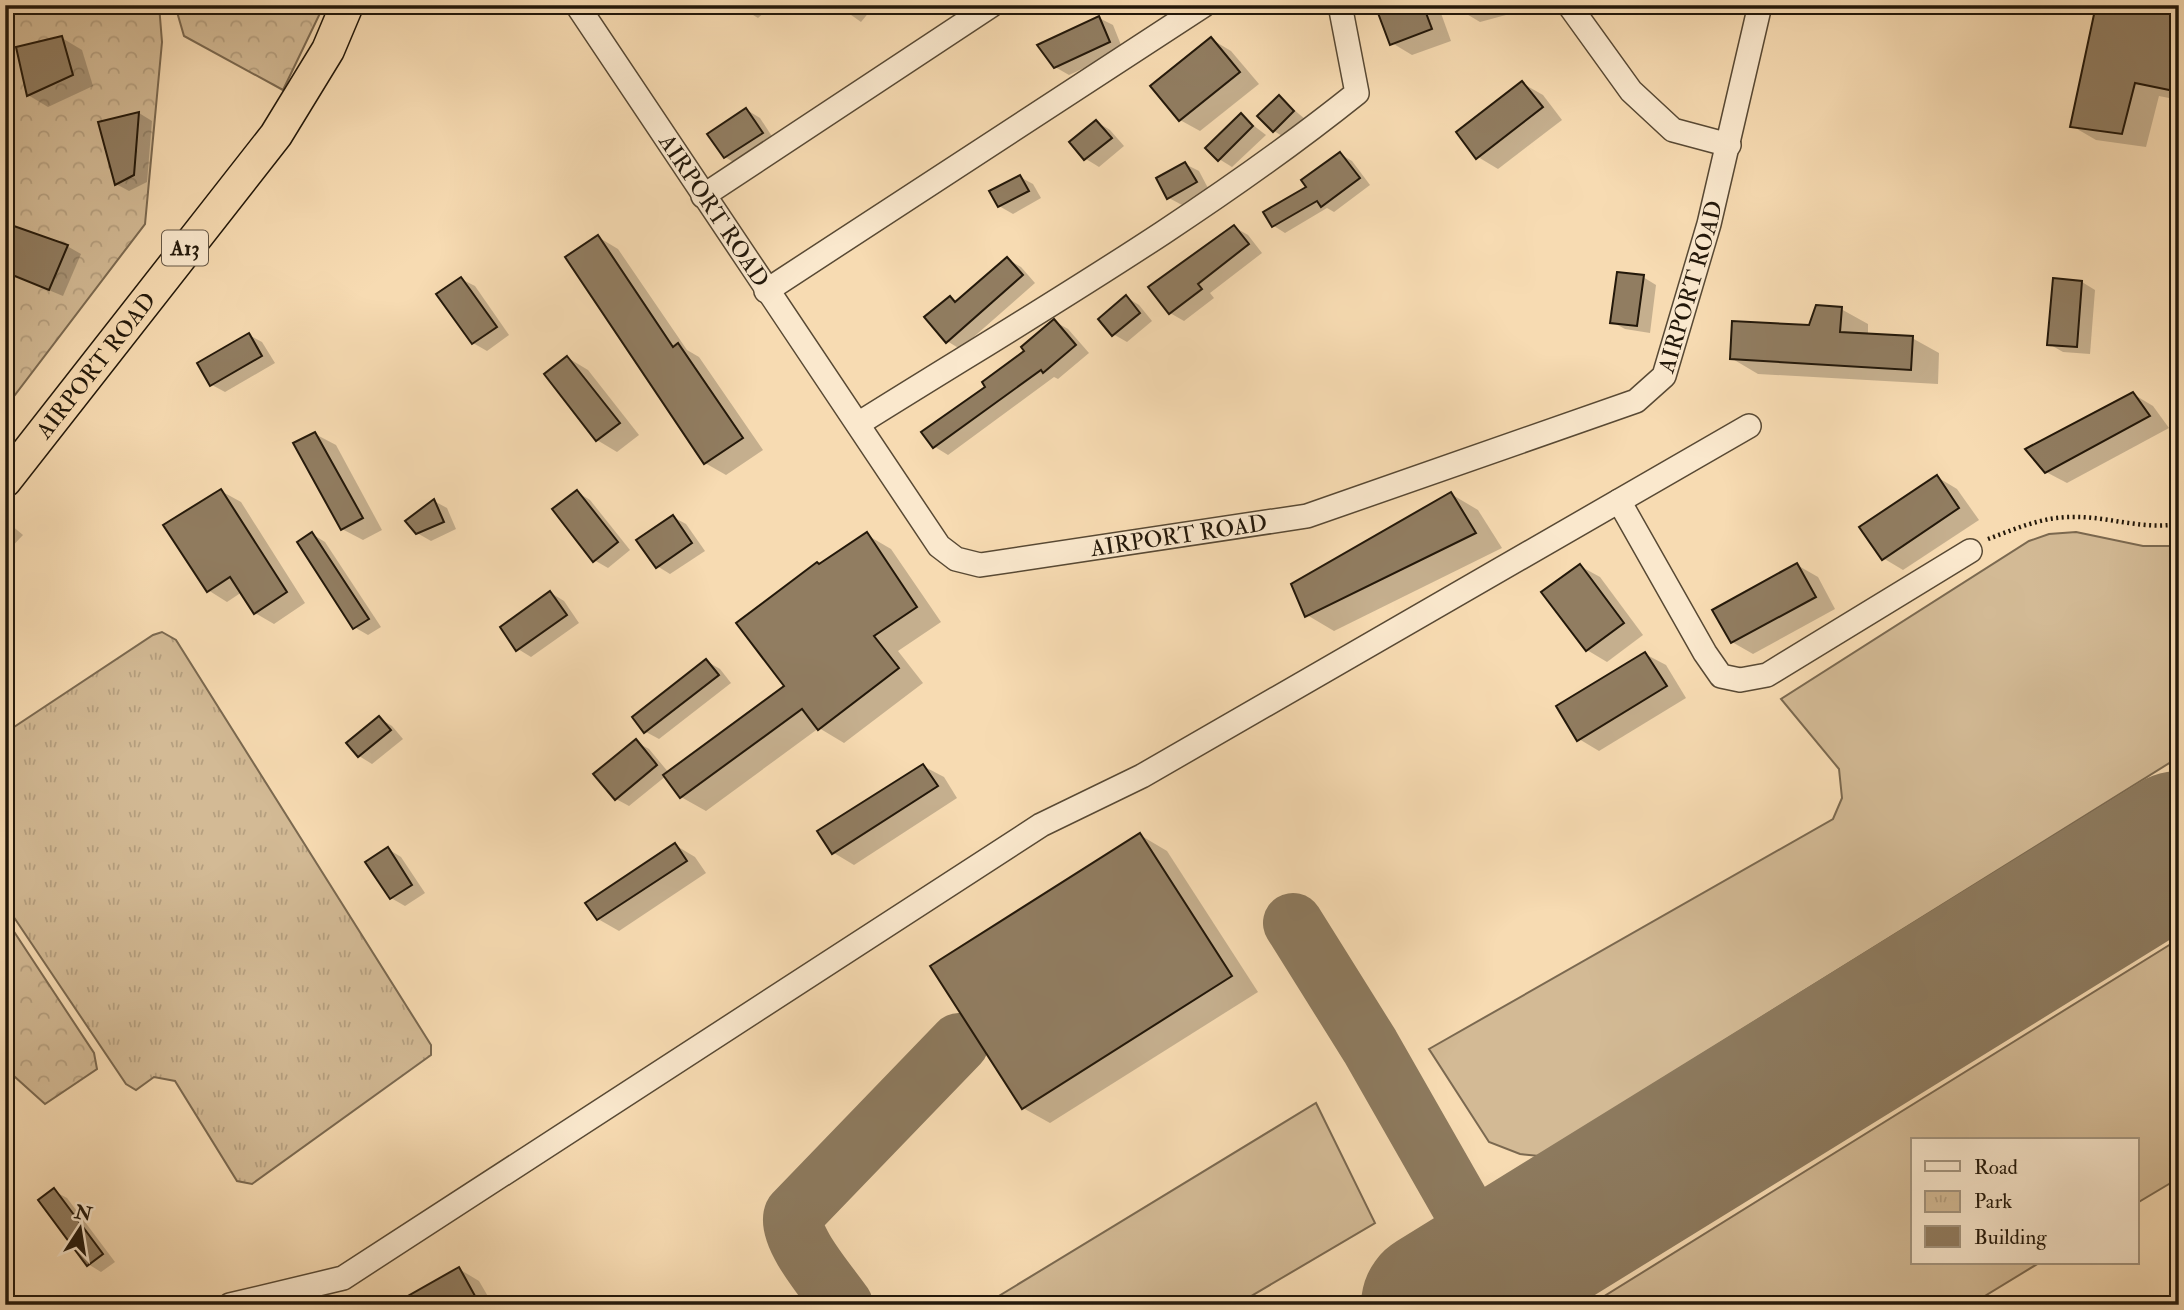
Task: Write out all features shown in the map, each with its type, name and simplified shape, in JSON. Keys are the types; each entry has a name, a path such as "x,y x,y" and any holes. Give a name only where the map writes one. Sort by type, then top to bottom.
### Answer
{"highway":[{"name":"AIRPORT ROAD","path":"5,481 276,135 328,50 347,5"}],"street":[{"name":"AIRPORT ROAD","path":"577,5 939,546 956,559 981,565 1307,516 1636,401 1664,376 1729,145 1760,5"},
{"path":"703,196 992,5"},
{"path":"766,291 1204,5"},
{"path":"858,424 1097,275 1255,172 1357,93 1340,5"},
{"path":"1569,5 1631,91 1673,130 1729,145"},
{"path":"230,1305 343,1278 1041,825 1142,776 1749,426"},
{"path":"1619,501 1705,653 1721,676 1740,680 1767,675 1970,551"}],"path":[{"path":"1970,551 1987,539 2045,520 2071,517 2133,526 2179,524"}],"green space":[{"path":"5,5 159,5 162,42 145,224 5,408"},
{"path":"175,5 324,5 283,90 184,36"},
{"path":"2076,532 2143,546 2179,546 2179,757 1539,1156 1520,1154 1489,1142 1429,1049 1833,819 1842,798 1839,769 1781,699 2029,541 2049,534"},
{"path":"162,632 176,640 431,1045 431,1055 252,1184 237,1181 175,1081 154,1077 136,1090 126,1084 5,904 5,733 153,635"},
{"path":"5,918 94,1053 97,1069 45,1104 5,1068"},
{"path":"2179,939 2179,1178 2138,1202 2138,1138 1911,1138 1911,1264 2037,1264 1970,1305 1590,1305"},
{"path":"1316,1103 1375,1223 1236,1305 984,1305"}],"building":[{"path":"1375,5 1423,5 1432,29 1390,45"},
{"path":"2096,5 2153,5 2179,13 2179,92 2135,83 2122,134 2070,127"},
{"path":"1099,16 1110,42 1054,68 1037,45"},
{"path":"62,36 73,75 27,96 16,47"},
{"path":"1211,37 1240,72 1179,121 1150,86"},
{"path":"1522,81 1543,107 1476,159 1456,132"},
{"path":"1279,95 1294,111 1273,132 1257,116"},
{"path":"746,108 763,133 724,158 707,134"},
{"path":"139,112 134,175 115,185 98,122"},
{"path":"1241,113 1253,126 1218,161 1205,148"},
{"path":"1096,120 1112,138 1084,160 1069,142"},
{"path":"1340,152 1360,178 1321,207 1317,201 1272,227 1263,212 1306,187 1301,180"},
{"path":"1185,162 1197,182 1167,199 1156,178"},
{"path":"1020,175 1029,191 998,207 989,191"},
{"path":"11,225 68,245 49,290 5,272 5,240"},
{"path":"1234,225 1249,244 1198,284 1202,289 1169,314 1148,287"},
{"path":"598,235 673,347 678,343 743,438 704,464 565,257"},
{"path":"1007,257 1023,275 946,343 924,317 950,296 955,302"},
{"path":"1617,272 1644,275 1637,326 1610,323"},
{"path":"461,277 497,327 472,344 436,294"},
{"path":"2053,278 2082,281 2077,347 2047,345"},
{"path":"1126,295 1140,313 1112,336 1098,319"},
{"path":"1816,305 1842,307 1840,332 1913,336 1911,370 1730,359 1732,321 1809,325"},
{"path":"1054,319 1076,345 1043,373 1041,370 933,448 921,432 985,387 982,382 1024,351 1021,347"},
{"path":"249,333 262,356 210,386 197,363"},
{"path":"567,356 620,423 596,441 544,374"},
{"path":"2133,392 2150,416 2045,473 2025,449"},
{"path":"315,432 363,518 341,530 293,443"},
{"path":"1937,475 1959,508 1882,560 1859,527"},
{"path":"221,489 287,592 254,614 230,577 207,592 163,525"},
{"path":"577,490 618,542 593,562 552,509"},
{"path":"1451,492 1476,533 1305,617 1291,584"},
{"path":"434,499 444,522 416,534 405,521"},
{"path":"673,515 692,543 656,568 636,540"},
{"path":"312,532 369,619 353,629 297,542"},
{"path":"867,532 917,607 874,636 899,668 818,730 802,709 680,798 663,775 784,686 736,623 817,562 819,564"},
{"path":"1797,563 1816,597 1731,643 1712,610"},
{"path":"1580,564 1624,623 1586,651 1541,592"},
{"path":"550,591 567,615 516,651 500,627"},
{"path":"1645,652 1667,686 1577,741 1556,706"},
{"path":"706,659 719,675 644,733 632,717"},
{"path":"379,716 391,730 358,757 346,743"},
{"path":"636,739 657,765 615,800 593,774"},
{"path":"923,764 938,786 832,854 817,831"},
{"path":"1140,833 1232,976 1022,1109 930,966"},
{"path":"675,843 687,861 597,920 585,903"},
{"path":"388,847 412,885 390,899 365,862"},
{"path":"54,1188 103,1254 87,1266 38,1200"},
{"path":"459,1267 480,1305 392,1305"}],"taxiway":[{"path":"1293,923 1370,1046 1483,1244 1485,1255 1477,1279"},
{"path":"843,1305 802,1247 793,1223 794,1214 959,1043"}],"runway":[{"path":"1436,1305 2179,846"}]}
